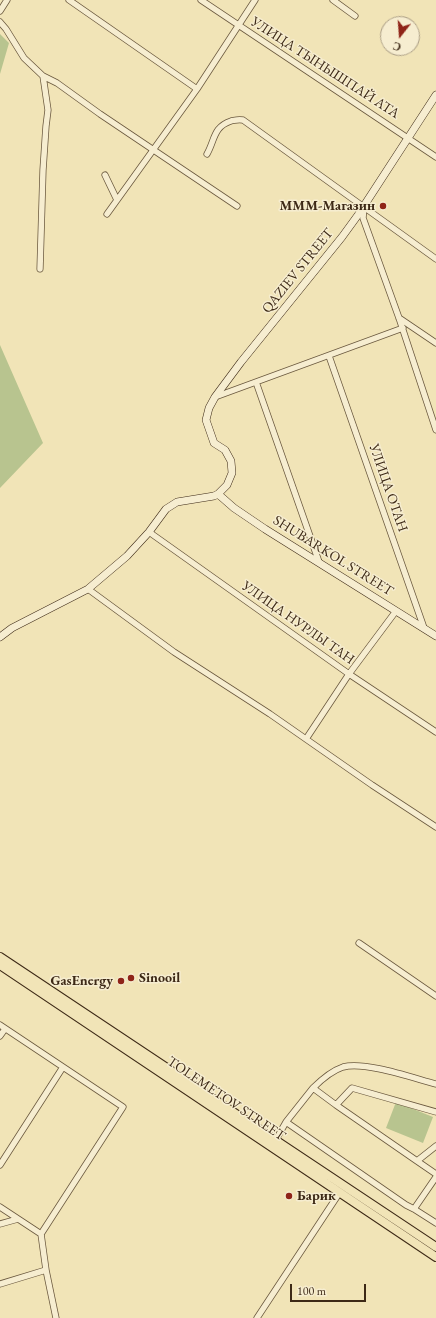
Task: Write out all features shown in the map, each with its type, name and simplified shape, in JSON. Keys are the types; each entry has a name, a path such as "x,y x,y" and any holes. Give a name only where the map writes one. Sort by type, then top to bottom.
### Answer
{"main road":[{"name":"TOLEMETOV STREET","path":"0,957 275,1139 287,1152 340,1192 436,1257"},
{"name":"TOLEMETOV STREET","path":"0,965 436,1247"}],"street":[{"path":"0,10 7,0"},
{"path":"69,0 198,89"},
{"name":"УЛИЦА ТЫНЫШПАЙ АТА","path":"201,0 436,157"},
{"path":"107,214 198,89 255,0"},
{"path":"333,0 355,16"},
{"path":"0,22 24,58 43,76 57,83 100,114 237,206"},
{"path":"40,269 44,163 48,106 43,76"},
{"name":"QAZIEV STREET","path":"218,494 227,485 232,473 231,461 225,450 214,443 206,420 209,408 215,397 241,362 342,237 364,206 436,95"},
{"path":"207,154 220,127 225,123 238,119 244,120 436,259"},
{"path":"105,175 117,200"},
{"path":"364,206 363,218 400,318 436,430"},
{"path":"400,318 436,343"},
{"path":"215,397 403,328"},
{"name":"УЛИЦА ОТАН","path":"329,356 424,628"},
{"path":"256,382 319,562"},
{"path":"0,637 12,628 88,589 128,556 149,532 166,509 177,502 218,494"},
{"name":"SHUBARKOL STREET","path":"218,494 245,516 436,636"},
{"name":"УЛИЦА НУРЛЫ ТАН","path":"149,532 350,674 436,732"},
{"path":"88,589 174,652 270,714 436,827"},
{"path":"306,739 350,674 396,611"},
{"path":"359,943 436,996"},
{"path":"0,1036 2,1027 123,1107 40,1234 56,1318"},
{"path":"275,1139 286,1122 313,1088 328,1074 344,1067 363,1065 436,1084"},
{"path":"0,1165 63,1067"},
{"path":"313,1088 436,1176 414,1209"},
{"path":"336,1105 352,1088 436,1112"},
{"path":"286,1122 406,1205 436,1223"},
{"path":"417,1162 436,1146"},
{"path":"258,1318 340,1192"},
{"path":"0,1207 40,1234"},
{"path":"0,1224 18,1219"},
{"path":"0,1284 46,1270"}],"green space":[{"path":"0,34 9,43 0,74"},
{"path":"0,345 43,443 0,488"},
{"path":"396,1102 433,1117 423,1143 386,1128"}],"place":[{"name":"МММ-Магазин","path":"383,206"},
{"name":"Sinooil","path":"131,978"},
{"name":"GasEnergy","path":"121,981"},
{"name":"Барик","path":"289,1196"}]}
